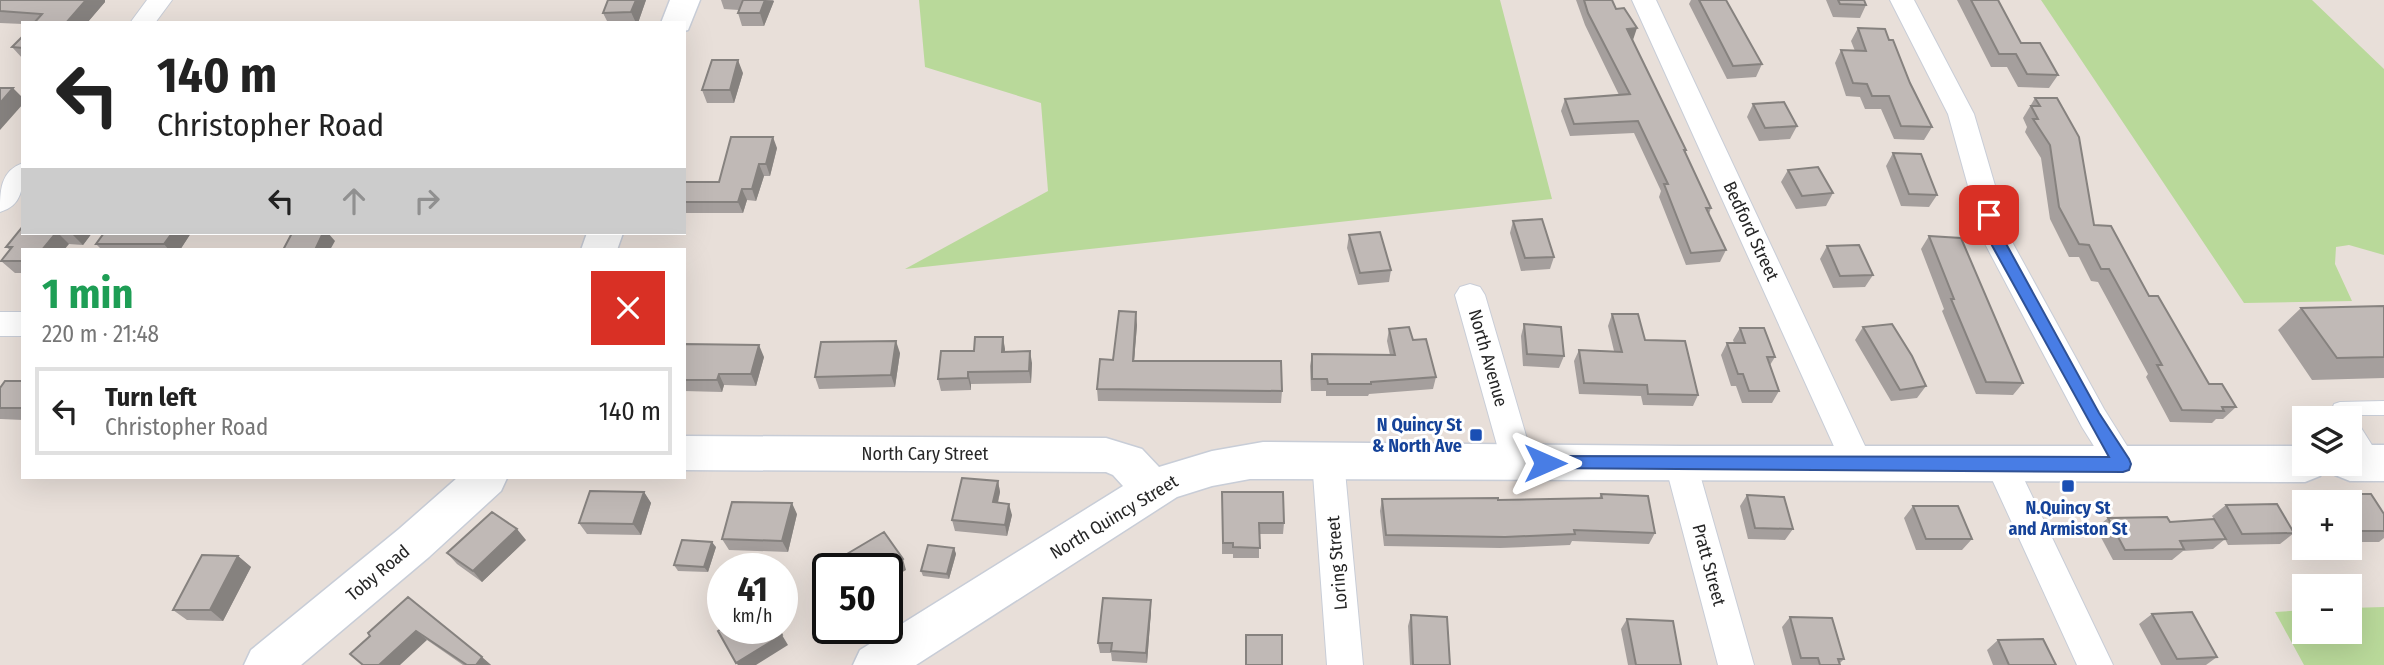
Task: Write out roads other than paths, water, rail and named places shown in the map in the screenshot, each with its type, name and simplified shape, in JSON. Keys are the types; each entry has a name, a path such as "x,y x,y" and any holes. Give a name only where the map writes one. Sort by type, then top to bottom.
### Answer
{"main road":[{"path":"678,21 685,0"},
{"name":"North Cary Street","path":"686,453 1106,455 1126,461 1153,489"},
{"name":"North Quincy Street","path":"876,665 1153,489 1193,472 1228,463 1328,460 1681,464 2292,464"},
{"name":"Toby Road","path":"267,665 414,544 485,479"}],"street":[{"path":"144,21 160,0"},
{"name":"Bedford Street","path":"1644,0 1857,463"},
{"path":"1902,0 1961,114 1997,240 2093,418 2123,464"},
{"path":"0,202 21,176"},
{"name":"North Avenue","path":"1470,295 1518,463"},
{"path":"0,324 21,324"},
{"name":"Loring Street","path":"1328,460 1345,665"},
{"name":"Pratt Street","path":"1681,464 1736,665"},
{"path":"2001,464 2095,665"}],"lane":[{"path":"2362,408 2384,408"}],"place":[{"name":"N Quincy St & North Ave","path":"1476,435"},
{"name":"N.Quincy St and Armiston St","path":"2068,486"}]}
